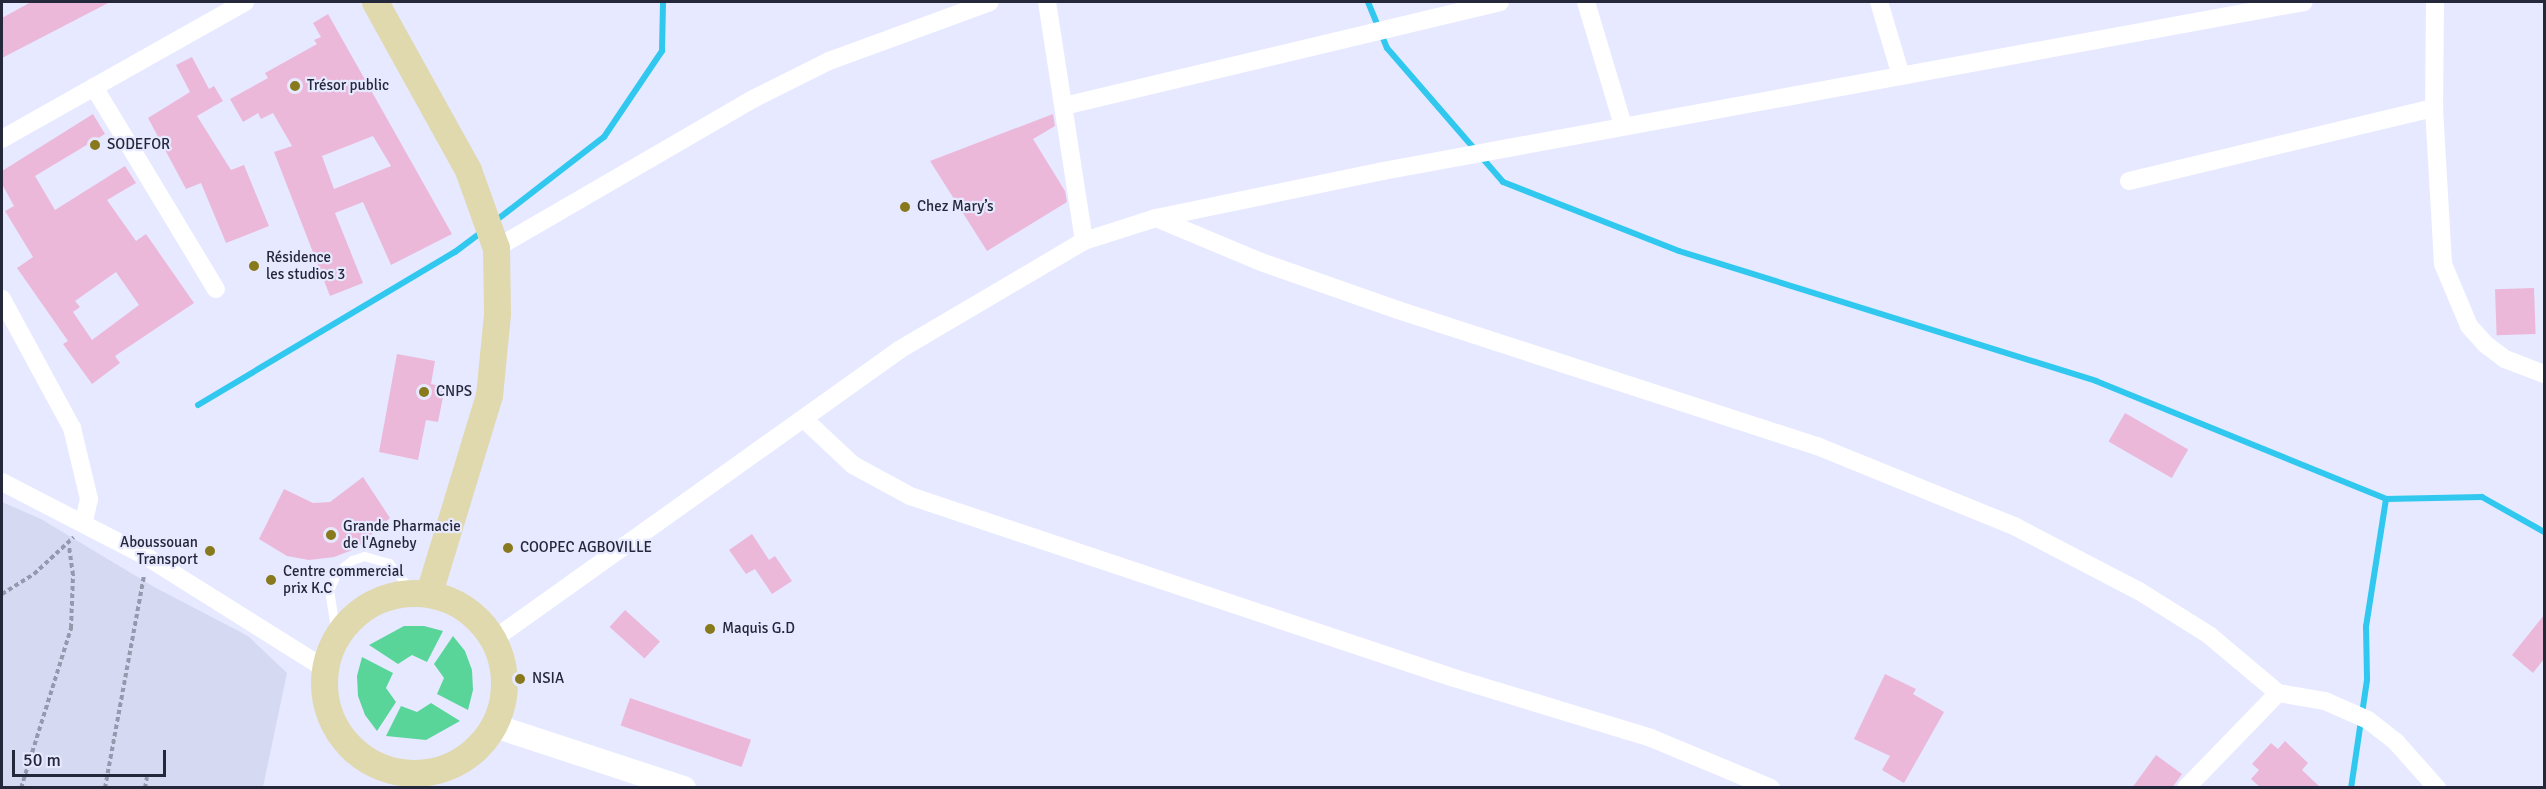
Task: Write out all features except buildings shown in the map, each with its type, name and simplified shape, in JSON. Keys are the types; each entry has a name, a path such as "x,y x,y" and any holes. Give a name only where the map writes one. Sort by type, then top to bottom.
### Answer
{"main road":[{"path":"375,2 468,170 496,248 497,314 489,395 421,593"},
{"path":"421,593 467,609 494,639 505,682 495,726 481,746 436,779 414,775 388,779 360,756 337,732 324,701 324,668 336,634 361,608 393,594 421,593"},
{"path":"495,726 684,788"}],"street":[{"path":"2,138 245,2"},
{"path":"496,248 753,99 829,61 990,2"},
{"path":"1047,2 1084,241"},
{"path":"1064,106 1500,2"},
{"path":"1586,2 1623,125"},
{"path":"1879,2 1901,76"},
{"path":"494,639 805,420 899,350 1084,241 1156,218 1623,125 1901,76 2232,9 2304,2"},
{"path":"2435,2 2434,108 2443,264 2469,326 2485,344 2505,359 2544,374"},
{"path":"94,87 216,290"},
{"path":"2129,181 2434,108"},
{"path":"1156,218 1262,262 1387,306 1817,446 2005,522 2139,591 2209,635 2278,693 2325,701 2368,720 2396,742 2437,788"},
{"path":"2,299 72,428 89,499 84,521"},
{"path":"805,420 853,465 910,496 1454,678 1651,738 1771,788"},
{"path":"2,482 84,521 324,668"},
{"path":"2186,788 2278,693"}],"lane":[{"path":"336,634 329,590 338,571 352,560 364,556 389,563 421,593"}],"path":[{"path":"2,594 34,574 69,545 84,521"},
{"path":"21,788 71,628 73,575 69,545"},
{"path":"105,788 147,558"},
{"path":"145,788 147,777"}],"shaded area":[{"path":"2,502 41,519 156,588 248,636 287,673 263,787 2,787"}],"green space":[{"path":"404,626 424,626 443,631 427,662 412,655 398,664 369,645"},
{"path":"453,636 465,651 472,670 473,690 468,710 437,694 444,678 434,664"},
{"path":"362,657 393,673 386,688 396,702 377,731 365,715 358,696 357,676"},
{"path":"431,703 460,721 426,740 386,736 401,706 417,712"}],"waterway":[{"path":"494,222 604,137 662,51 663,2"},
{"path":"1368,2 1387,48 1503,182 1679,251 2096,381 2386,499 2366,626 2367,680 2351,788"},
{"path":"198,405 455,252 482,232"},
{"path":"2386,499 2482,497 2544,532"}],"place":[{"name":"Trésor public","path":"295,86"},
{"name":"SODEFOR","path":"95,145"},
{"name":"Chez Mary’s","path":"905,207"},
{"name":"Résidence les studios 3","path":"254,266"},
{"name":"CNPS","path":"424,392"},
{"name":"Grande Pharmacie de l'Agneby","path":"331,535"},
{"name":"COOPEC AGBOVILLE","path":"508,548"},
{"name":"Aboussouan Transport","path":"210,551"},
{"name":"Centre commercial prix K.C","path":"271,580"},
{"name":"Maquis G.D","path":"710,629"},
{"name":"NSIA","path":"520,679"}]}
